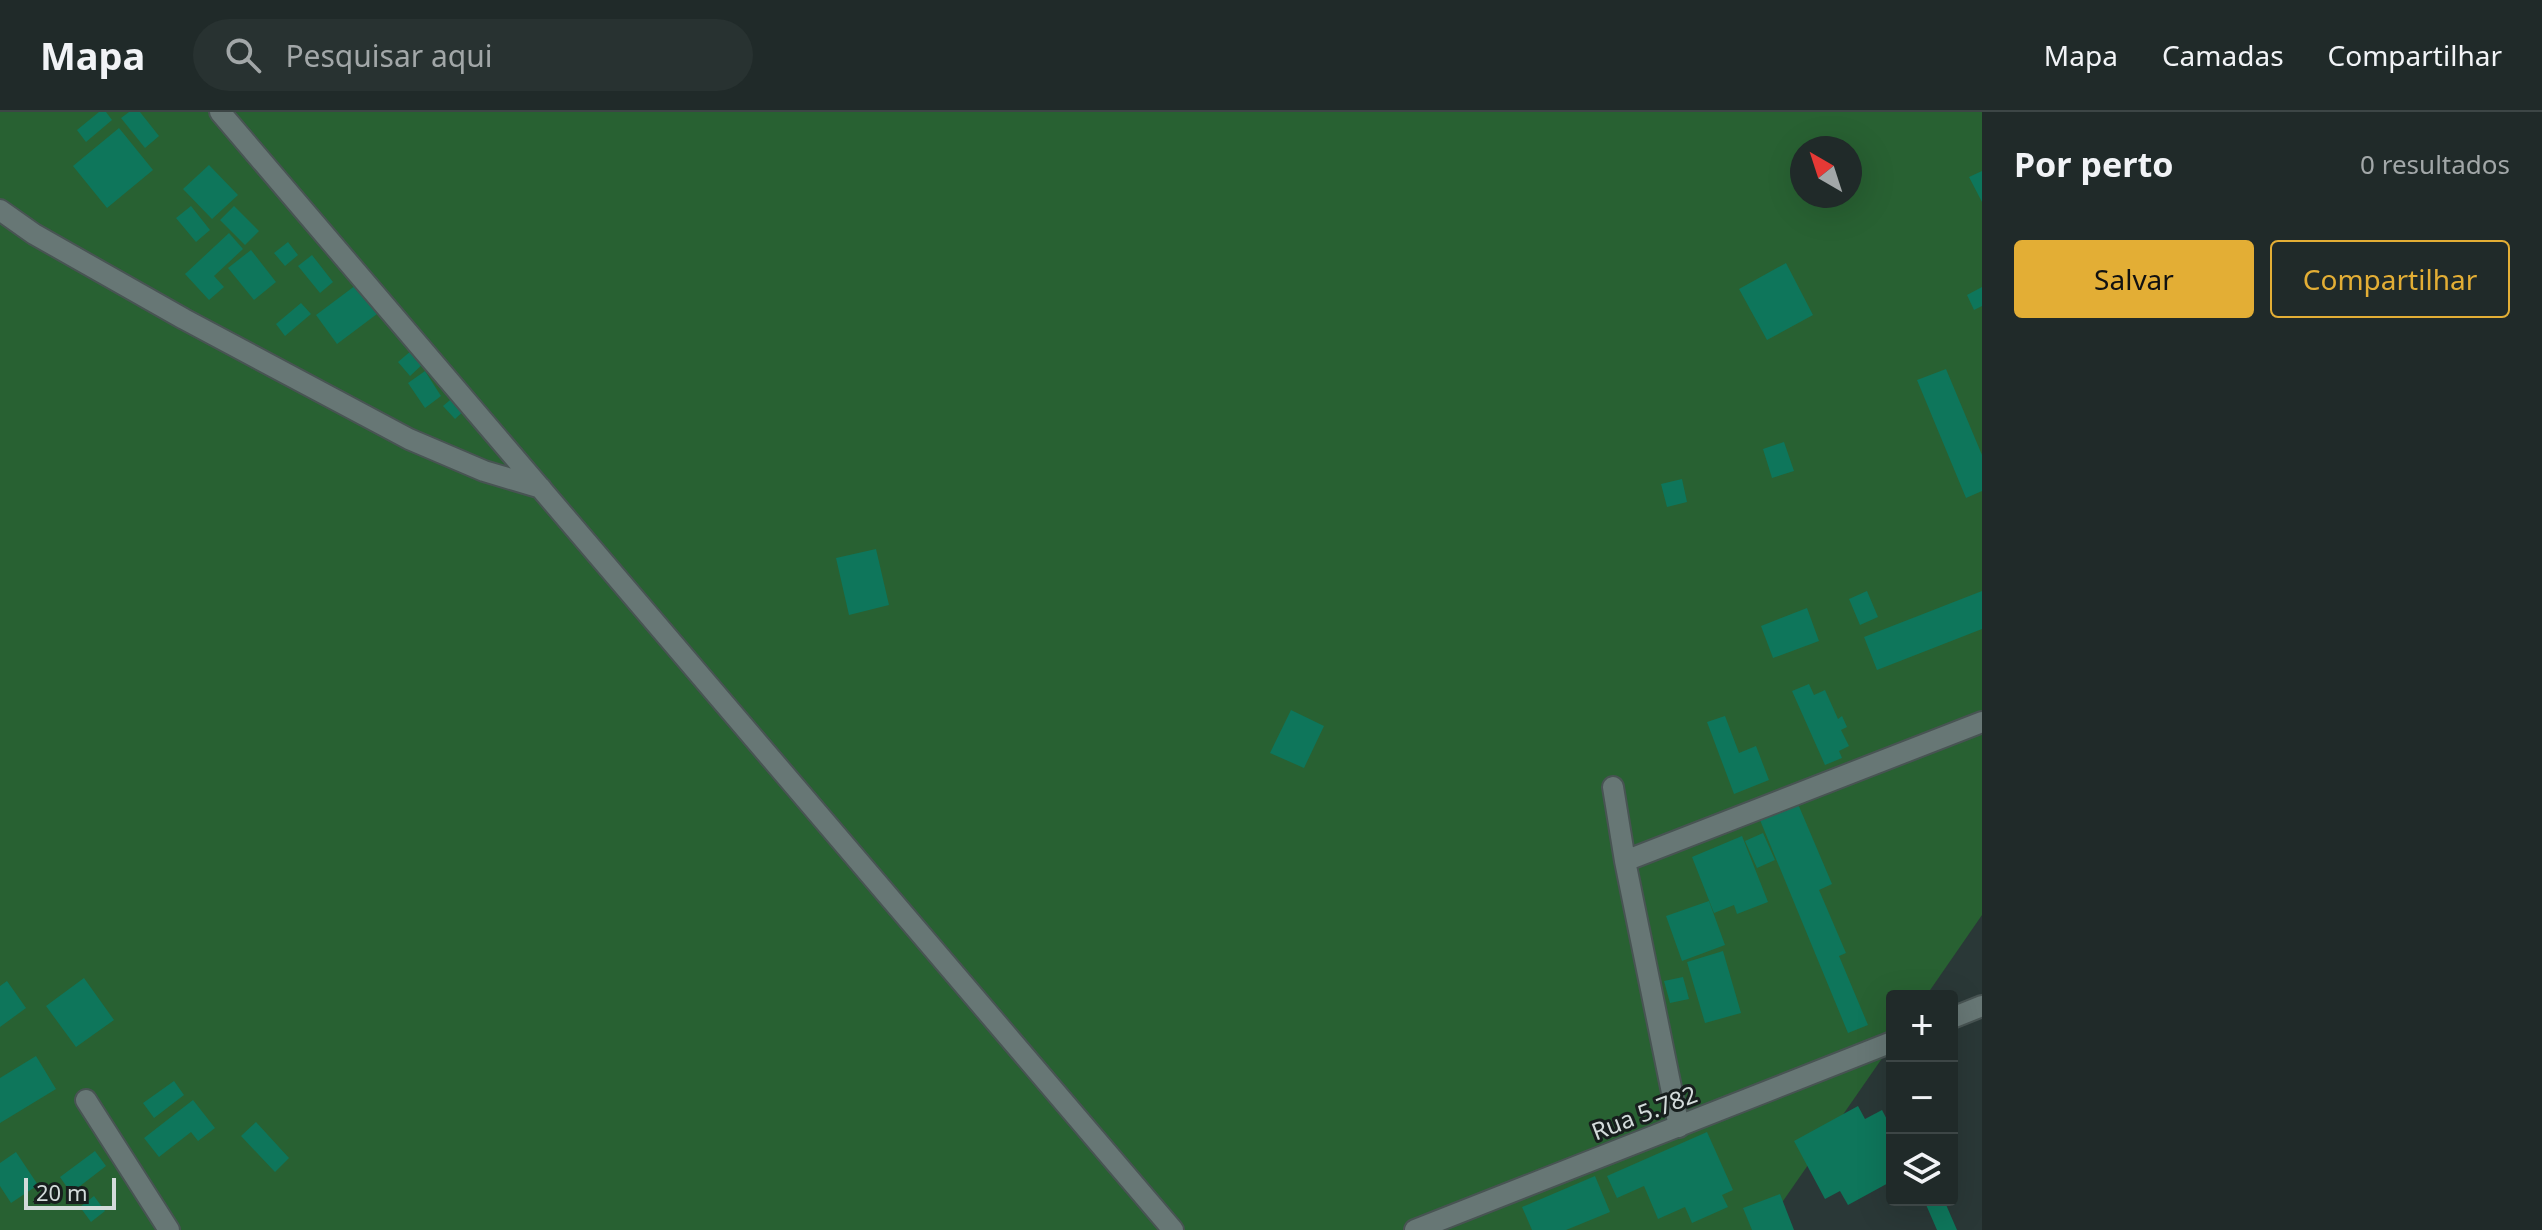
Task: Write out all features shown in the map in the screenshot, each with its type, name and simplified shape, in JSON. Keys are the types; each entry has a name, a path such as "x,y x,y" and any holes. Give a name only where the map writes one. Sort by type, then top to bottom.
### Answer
{"street":[{"path":"220,112 1173,1230"},
{"path":"0,210 34,234 184,319 409,439 484,471 541,488"},
{"path":"1625,861 1982,722"},
{"path":"1613,787 1679,1127"},
{"path":"1958,1016 1982,1006"},
{"name":"Rua 5.782","path":"1415,1230 1460,1222 1679,1127 1886,1044"},
{"path":"86,1100 169,1230"}],"green space":[{"path":"0,112 1982,112 1982,915 1930,990 1886,990 1886,1053 1763,1230 0,1230"}],"building":[{"path":"99,112 106,112 112,120 86,142 77,130"},
{"path":"129,112 140,112 159,136 145,148 121,118"},
{"path":"119,128 153,170 107,208 73,166"},
{"path":"209,165 238,195 212,219 183,189"},
{"path":"1982,171 1982,202 1969,177"},
{"path":"191,206 210,230 196,242 176,218"},
{"path":"234,206 259,231 245,245 220,220"},
{"path":"229,233 243,249 214,276 224,287 209,300 185,274"},
{"path":"288,242 298,255 285,266 274,253"},
{"path":"251,250 276,282 254,300 228,268"},
{"path":"312,255 333,282 320,293 298,266"},
{"path":"1786,263 1813,315 1767,340 1739,289"},
{"path":"356,285 377,314 337,344 316,315"},
{"path":"1982,287 1982,306 1974,310 1967,295"},
{"path":"301,303 311,314 285,336 276,324"},
{"path":"412,350 424,363 410,376 398,362"},
{"path":"1946,369 1982,455 1982,491 1966,498 1917,380"},
{"path":"425,371 441,396 425,408 408,383"},
{"path":"456,395 467,408 455,419 443,406"},
{"path":"1784,442 1794,471 1772,478 1763,449"},
{"path":"1682,479 1687,502 1667,507 1661,484"},
{"path":"876,549 889,605 849,615 836,558"},
{"path":"1867,591 1878,617 1860,625 1849,599"},
{"path":"1982,591 1982,629 1877,670 1864,637"},
{"path":"1807,608 1819,641 1773,658 1761,626"},
{"path":"1809,684 1814,695 1825,690 1838,719 1842,716 1847,727 1841,730 1849,746 1839,751 1842,758 1825,765 1792,691"},
{"path":"1291,710 1324,726 1304,768 1270,753"},
{"path":"1725,716 1739,753 1756,746 1769,780 1734,794 1707,722"},
{"path":"1798,804 1832,884 1819,890 1846,953 1839,956 1868,1025 1848,1033 1760,820"},
{"path":"1763,833 1775,860 1757,868 1745,841"},
{"path":"1742,836 1768,902 1737,914 1734,905 1714,913 1692,857"},
{"path":"1709,901 1725,945 1682,961 1666,916"},
{"path":"1723,951 1741,1013 1705,1023 1687,962"},
{"path":"1683,977 1689,999 1670,1003 1664,981"},
{"path":"84,978 114,1020 76,1047 46,1006"},
{"path":"7,981 26,1008 0,1027 0,986"},
{"path":"36,1056 56,1089 0,1123 0,1078"},
{"path":"174,1081 184,1095 154,1118 143,1103"},
{"path":"193,1100 215,1128 198,1141 191,1132 159,1157 144,1138"},
{"path":"1858,1106 1865,1119 1882,1110 1886,1118 1886,1184 1848,1205 1840,1191 1825,1199 1794,1141"},
{"path":"256,1122 289,1158 275,1172 241,1136"},
{"path":"1707,1132 1733,1190 1722,1195 1728,1207 1692,1223 1685,1207 1658,1219 1644,1186 1617,1198 1607,1176"},
{"path":"95,1151 106,1166 71,1193 60,1177"},
{"path":"16,1152 38,1185 11,1203 0,1186 0,1163"},
{"path":"1595,1176 1610,1212 1566,1230 1532,1230 1522,1207"},
{"path":"1780,1194 1794,1230 1752,1230 1743,1208"},
{"path":"94,1196 105,1211 91,1222 80,1207"},
{"path":"1927,1206 1947,1206 1957,1230 1937,1230"}]}
